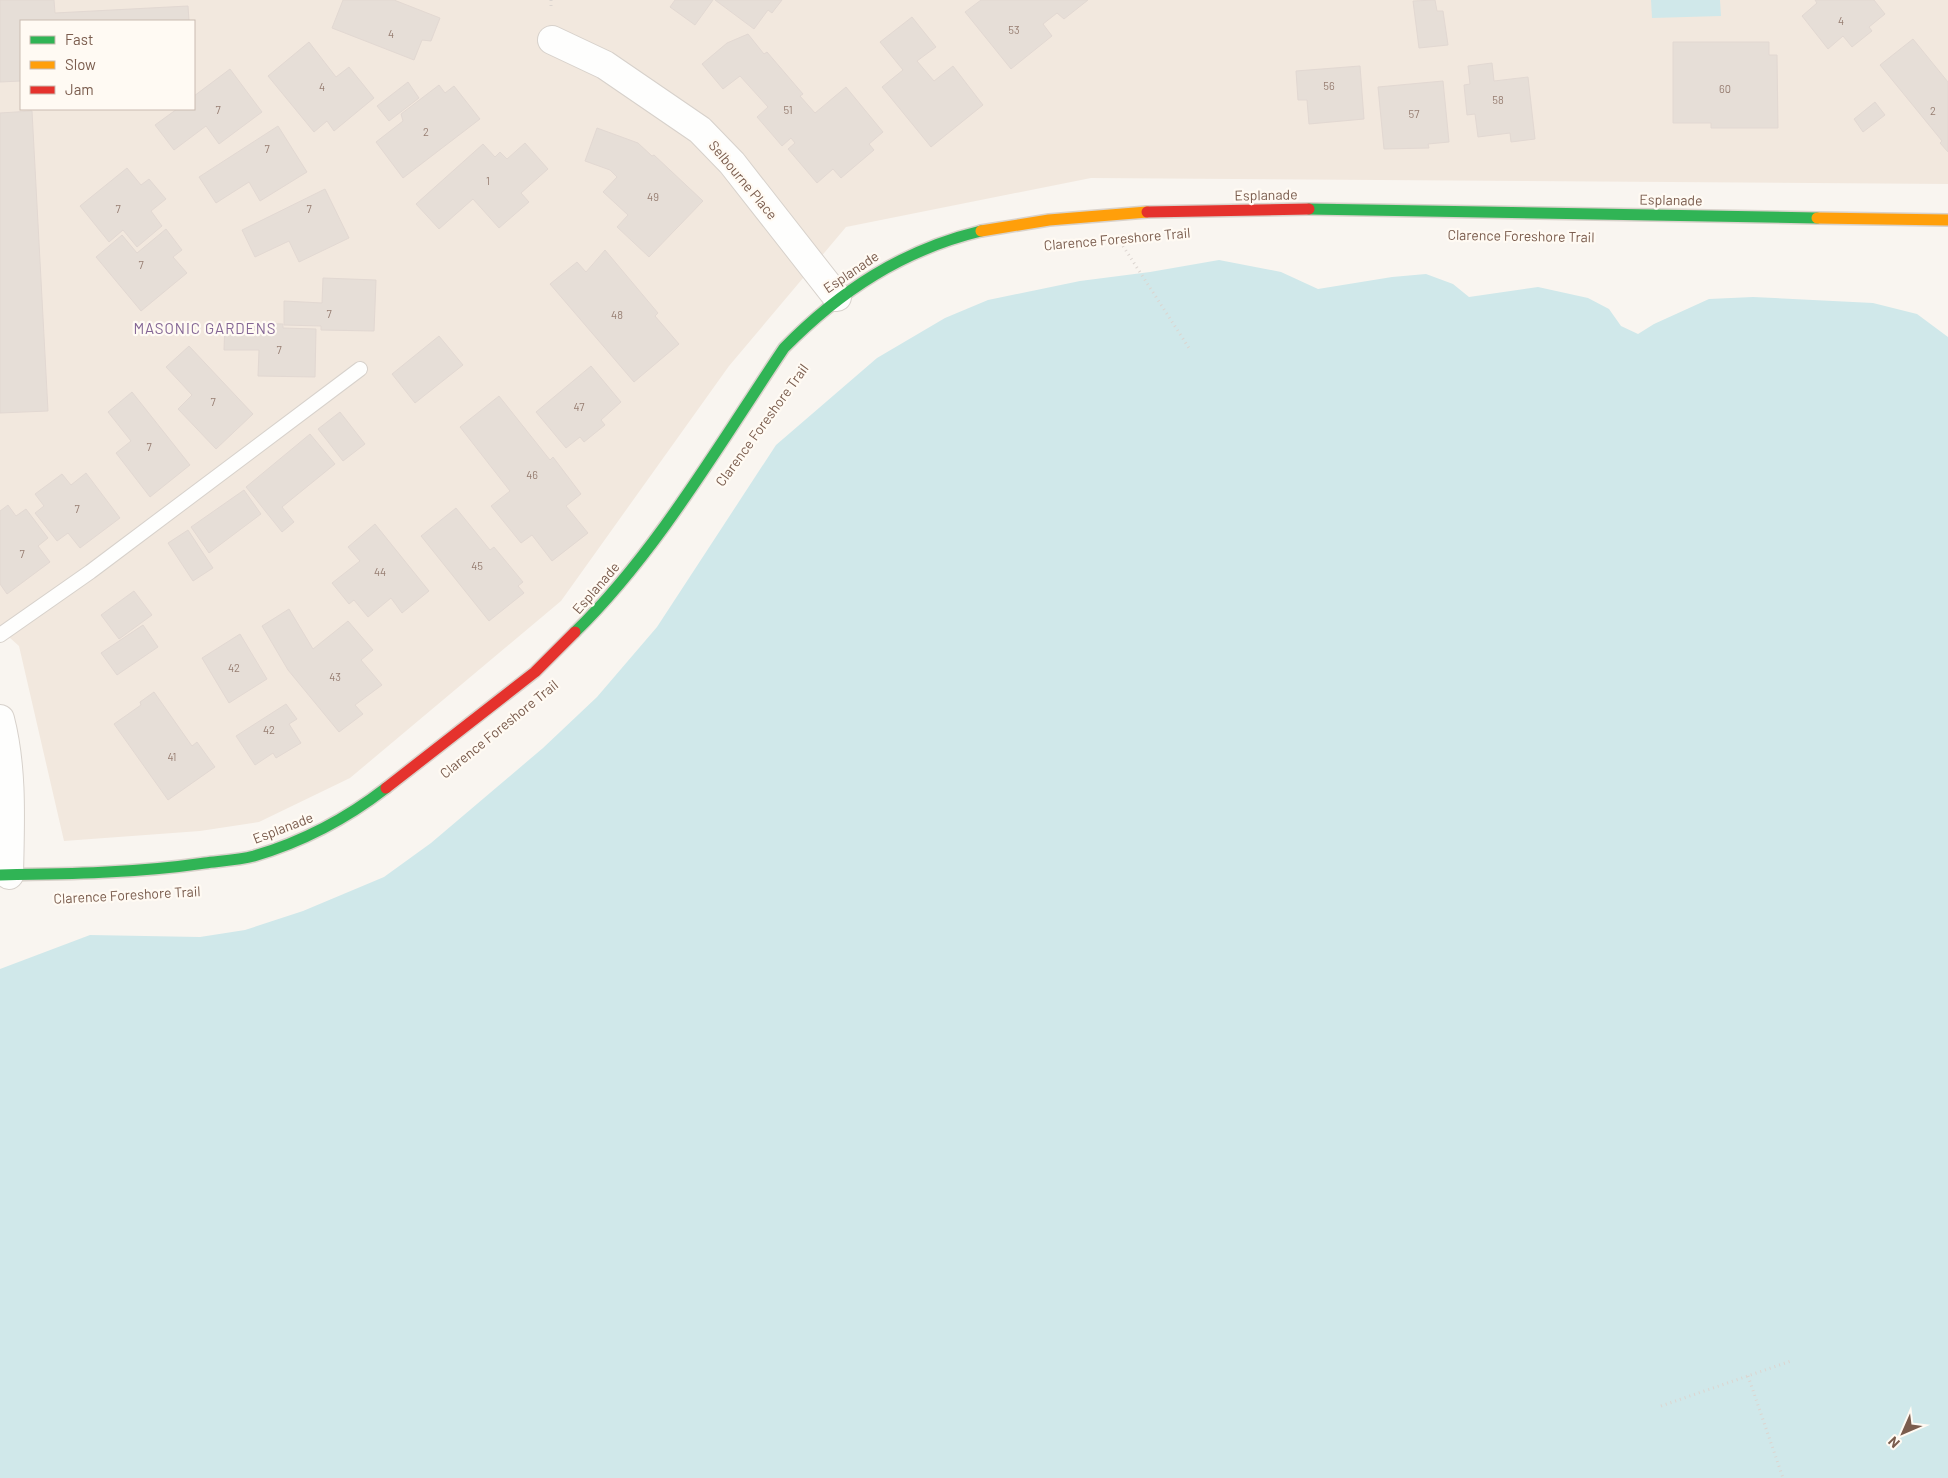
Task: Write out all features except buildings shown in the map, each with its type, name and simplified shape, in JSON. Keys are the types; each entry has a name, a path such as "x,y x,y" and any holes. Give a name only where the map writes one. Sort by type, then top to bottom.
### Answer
{"street":[{"name":"Selbourne Place","path":"552,40 605,65 700,130 732,163 837,297"},
{"name":"Esplanade","path":"5,875 68,874 176,868 253,856 306,837 338,821 377,795 535,672 601,607 659,533 784,348 809,322 837,297 865,277 895,261 936,245 977,232 1076,217 1168,210 1338,209 1948,220"},
{"path":"0,719 4,736 9,783 5,875"}],"lane":[{"path":"0,635 90,572 360,368"}],"path":[{"path":"1118,238 1189,348"},
{"path":"1661,1406 1791,1361"},
{"path":"1748,1376 1782,1478"}],"shaded area":[{"path":"0,0 1948,0 1948,184 1091,178 846,227 729,366 561,601 350,778 259,822 200,831 64,841 19,646 0,629"}],"water":[{"path":"1651,0 1720,0 1721,16 1652,18"},
{"path":"1219,260 1281,272 1318,289 1392,277 1426,274 1453,284 1469,297 1538,287 1588,298 1609,309 1621,326 1638,334 1654,324 1709,299 1753,297 1873,303 1917,314 1948,337 1948,1478 0,1478 0,969 90,935 200,937 245,930 303,911 384,877 431,843 543,748 597,697 657,627 776,445 877,358 945,318 988,300 1080,281 1150,272"}],"traffic: fast":[{"path":"1309,209 1817,218"},
{"path":"575,632 605,601 660,532 784,348 805,327 850,291 899,261 952,239 981,231"},
{"path":"0,875 128,871 248,857 306,837 355,810 386,788"}],"traffic: slow":[{"path":"981,231 1049,220 1147,212"},
{"path":"1817,218 1948,220"}],"traffic: jam":[{"path":"1147,212 1309,209"},
{"path":"386,788 535,672 575,632"}],"district":[{"name":"MASONIC GARDENS","path":"205,329"}]}
